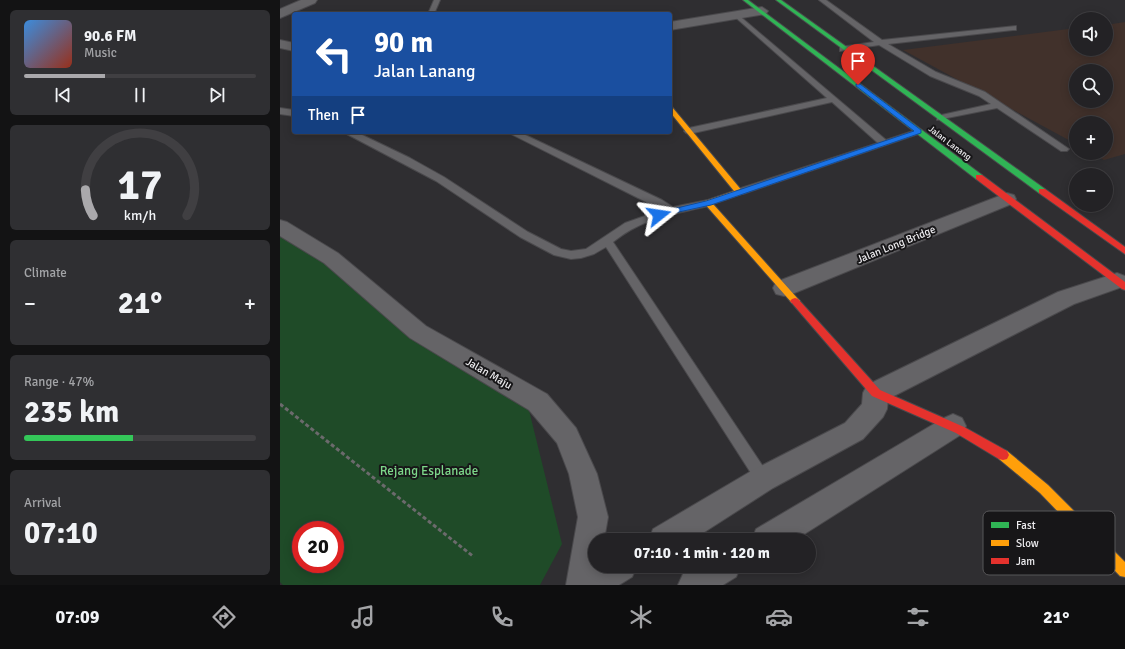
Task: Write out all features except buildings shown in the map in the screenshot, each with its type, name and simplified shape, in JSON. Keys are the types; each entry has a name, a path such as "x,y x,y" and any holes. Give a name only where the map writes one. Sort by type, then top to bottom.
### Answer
{"main road":[{"name":"Jalan Lanang","path":"746,0 1121,284"},
{"name":"Jalan Lanang","path":"778,0 1125,251"},
{"path":"672,111 739,192 708,203 876,393 899,405 953,426 987,444 1024,469 1068,511"},
{"path":"1115,560 1125,571"}],"street":[{"path":"280,14 311,0"},
{"path":"672,26 762,11"},
{"path":"280,44 292,47"},
{"name":"Jalan Long Bridge","path":"784,288 1008,199"},
{"name":"Jalan Maju","path":"280,227 331,258 418,332 538,402 567,436 583,474 593,517 582,585"},
{"path":"676,533 763,480 854,431 874,409 876,393 1066,298 1121,284"},
{"path":"778,533 953,426"},
{"path":"590,585 610,573"},
{"path":"694,585 714,573"}],"lane":[{"path":"432,12 437,0"},
{"path":"822,0 879,42 933,74 973,89 1064,149"},
{"path":"736,15 884,143"},
{"path":"843,48 879,42 974,34 1013,28"},
{"path":"689,132 834,99"},
{"path":"940,118 998,105"},
{"path":"280,111 292,113"},
{"path":"739,192 919,132"},
{"path":"352,134 439,179 533,240 554,250 570,255 588,253 608,242 619,232 636,221 671,211 708,203"},
{"path":"516,134 658,202 671,211"},
{"path":"608,242 763,480"}],"path":[{"path":"280,404 474,557"}],"shaded area":[{"path":"1125,22 1125,154 1113,157 1113,116 1069,116 1069,140 903,50 1069,29 1069,56 1113,56 1113,24"}],"green space":[{"name":"Rejang Esplanade","path":"280,231 527,402 562,544 540,585 283,585 280,582"}],"traffic: fast":[{"path":"745,0 979,177"},
{"path":"778,0 1042,191"}],"traffic: slow":[{"path":"672,110 739,192 708,203 795,301"},
{"path":"1003,455 1044,489 1066,511"},
{"path":"1115,561 1125,571"}],"traffic: jam":[{"path":"979,177 1125,287"},
{"path":"1042,191 1125,251"},
{"path":"795,301 876,393 960,430 1003,455"}],"route":[{"path":"659,215 708,203 919,132 858,85"}]}
